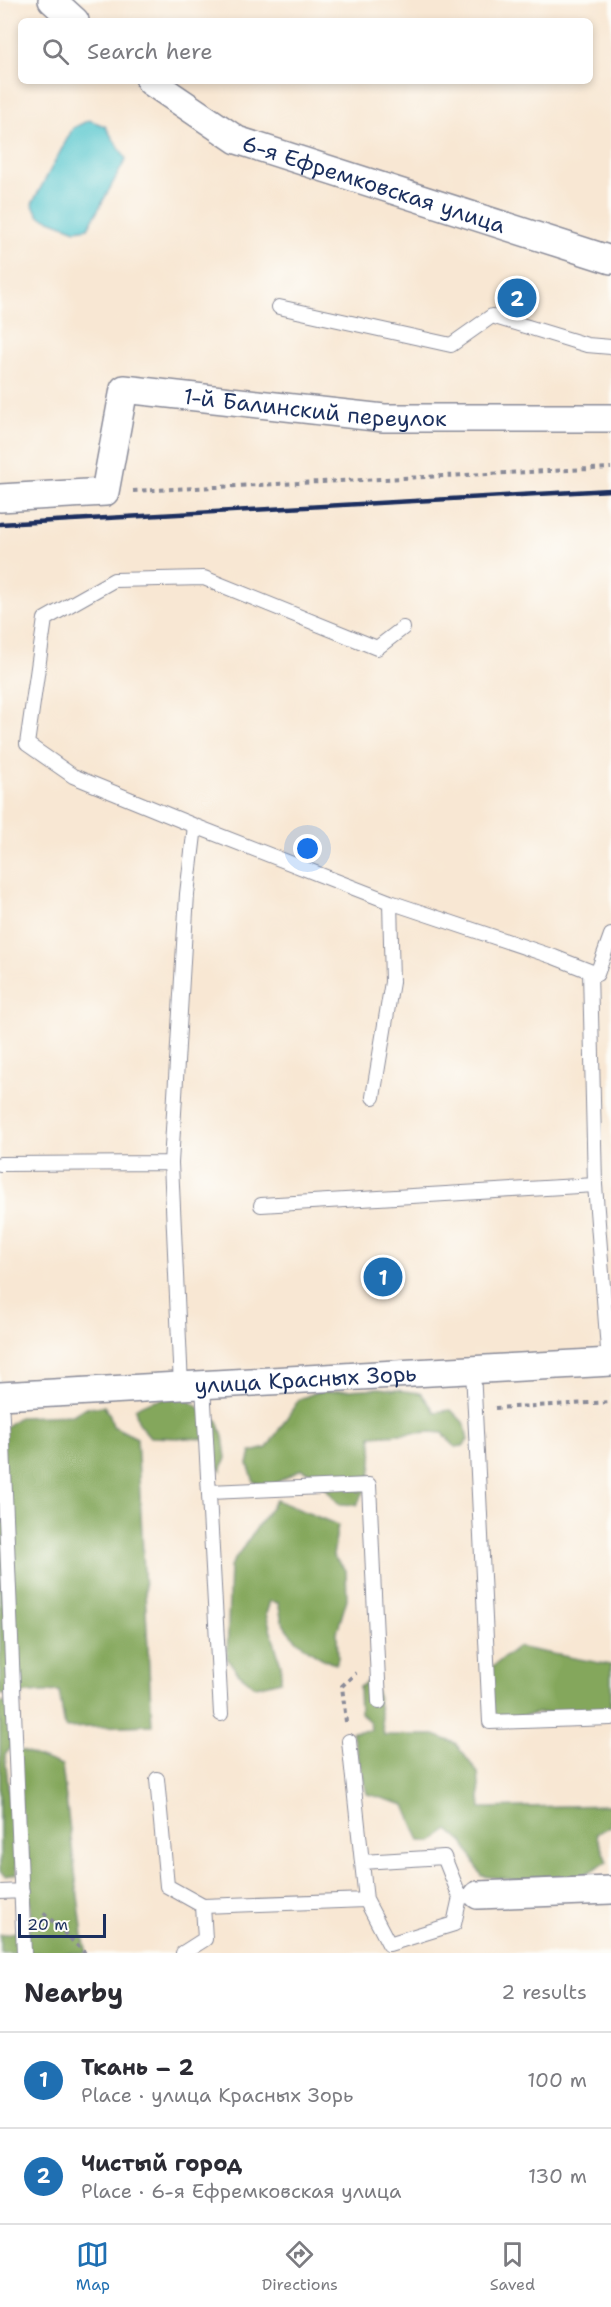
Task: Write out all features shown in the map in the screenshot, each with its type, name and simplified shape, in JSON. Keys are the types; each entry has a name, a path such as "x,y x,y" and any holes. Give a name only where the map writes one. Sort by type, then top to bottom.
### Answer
{"street":[{"path":"52,0 72,18"},
{"name":"6-я Ефремковская улица","path":"154,84 237,140 611,260"},
{"name":"1-й Балинский переулок","path":"105,492 124,389 384,418 611,418"},
{"path":"0,498 105,492"},
{"name":"улица Красных Зорь","path":"0,1396 610,1362"},
{"path":"469,1896 611,1890"}],"lane":[{"path":"279,307 451,345 492,316 587,345 611,346"},
{"path":"403,628 377,648 204,578 114,580 45,619 27,744 73,776 195,826 390,902 597,974 611,934"},
{"path":"195,826 187,894 171,1163 192,1386 209,1492 221,1714"},
{"path":"373,1097 392,982 390,902"},
{"path":"590,971 595,1185 610,1362"},
{"path":"0,1164 171,1163"},
{"path":"261,1205 595,1185"},
{"path":"473,1370 490,1722 611,1718"},
{"path":"0,1396 24,1953"},
{"path":"209,1492 369,1485 379,1702"},
{"path":"349,1741 366,1900 389,1944 454,1924 469,1896 444,1857 362,1862"},
{"path":"157,1779 167,1886 203,1906 366,1900"},
{"path":"0,1892 22,1891"},
{"path":"183,1953 205,1939 203,1906"}],"path":[{"path":"105,492 611,468"},
{"path":"475,1409 611,1402"},
{"path":"349,1741 342,1686 376,1653"},
{"path":"22,1891 85,1953"}],"green space":[{"path":"379,1388 421,1393 435,1412 451,1410 465,1424 468,1440 463,1446 455,1447 443,1433 371,1436 371,1472 357,1505 339,1504 313,1473 301,1469 271,1486 254,1482 248,1464 251,1452 267,1448 299,1399 317,1392"},
{"path":"185,1398 218,1421 226,1458 221,1471 211,1461 208,1439 150,1437 139,1424 135,1409 141,1405 159,1399"},
{"path":"104,1406 113,1426 137,1438 152,1725 65,1728 59,1691 0,1695 0,1431 19,1417 73,1415 84,1408"},
{"path":"276,1500 338,1525 333,1556 346,1570 347,1599 337,1632 338,1658 336,1664 322,1658 298,1641 286,1629 278,1603 270,1601 266,1614 281,1665 281,1681 256,1687 238,1673 227,1658 230,1566"},
{"path":"517,1647 611,1665 611,1712 539,1713 490,1722 491,1668"},
{"path":"374,1678 384,1735 434,1735 455,1743 478,1773 481,1808 611,1805 611,1826 596,1834 607,1862 581,1876 531,1882 482,1876 463,1842 449,1830 432,1842 420,1841 405,1805 367,1794 352,1732 371,1730 370,1722 360,1713 359,1687"},
{"path":"4,1702 19,1717 16,1741 5,1755 17,1874 5,1876 0,1872 0,1703"},
{"path":"19,1750 62,1766 87,1953 0,1953 0,1935 31,1929 28,1855 16,1776"}],"water":[{"path":"89,120 105,126 126,159 88,228 76,230 39,216 32,204 73,128"}],"railway":[{"path":"0,524 611,490"}],"place":[{"name":"Чистый город","path":"517,298"},
{"name":"Ткань – 2","path":"383,1277"}]}
